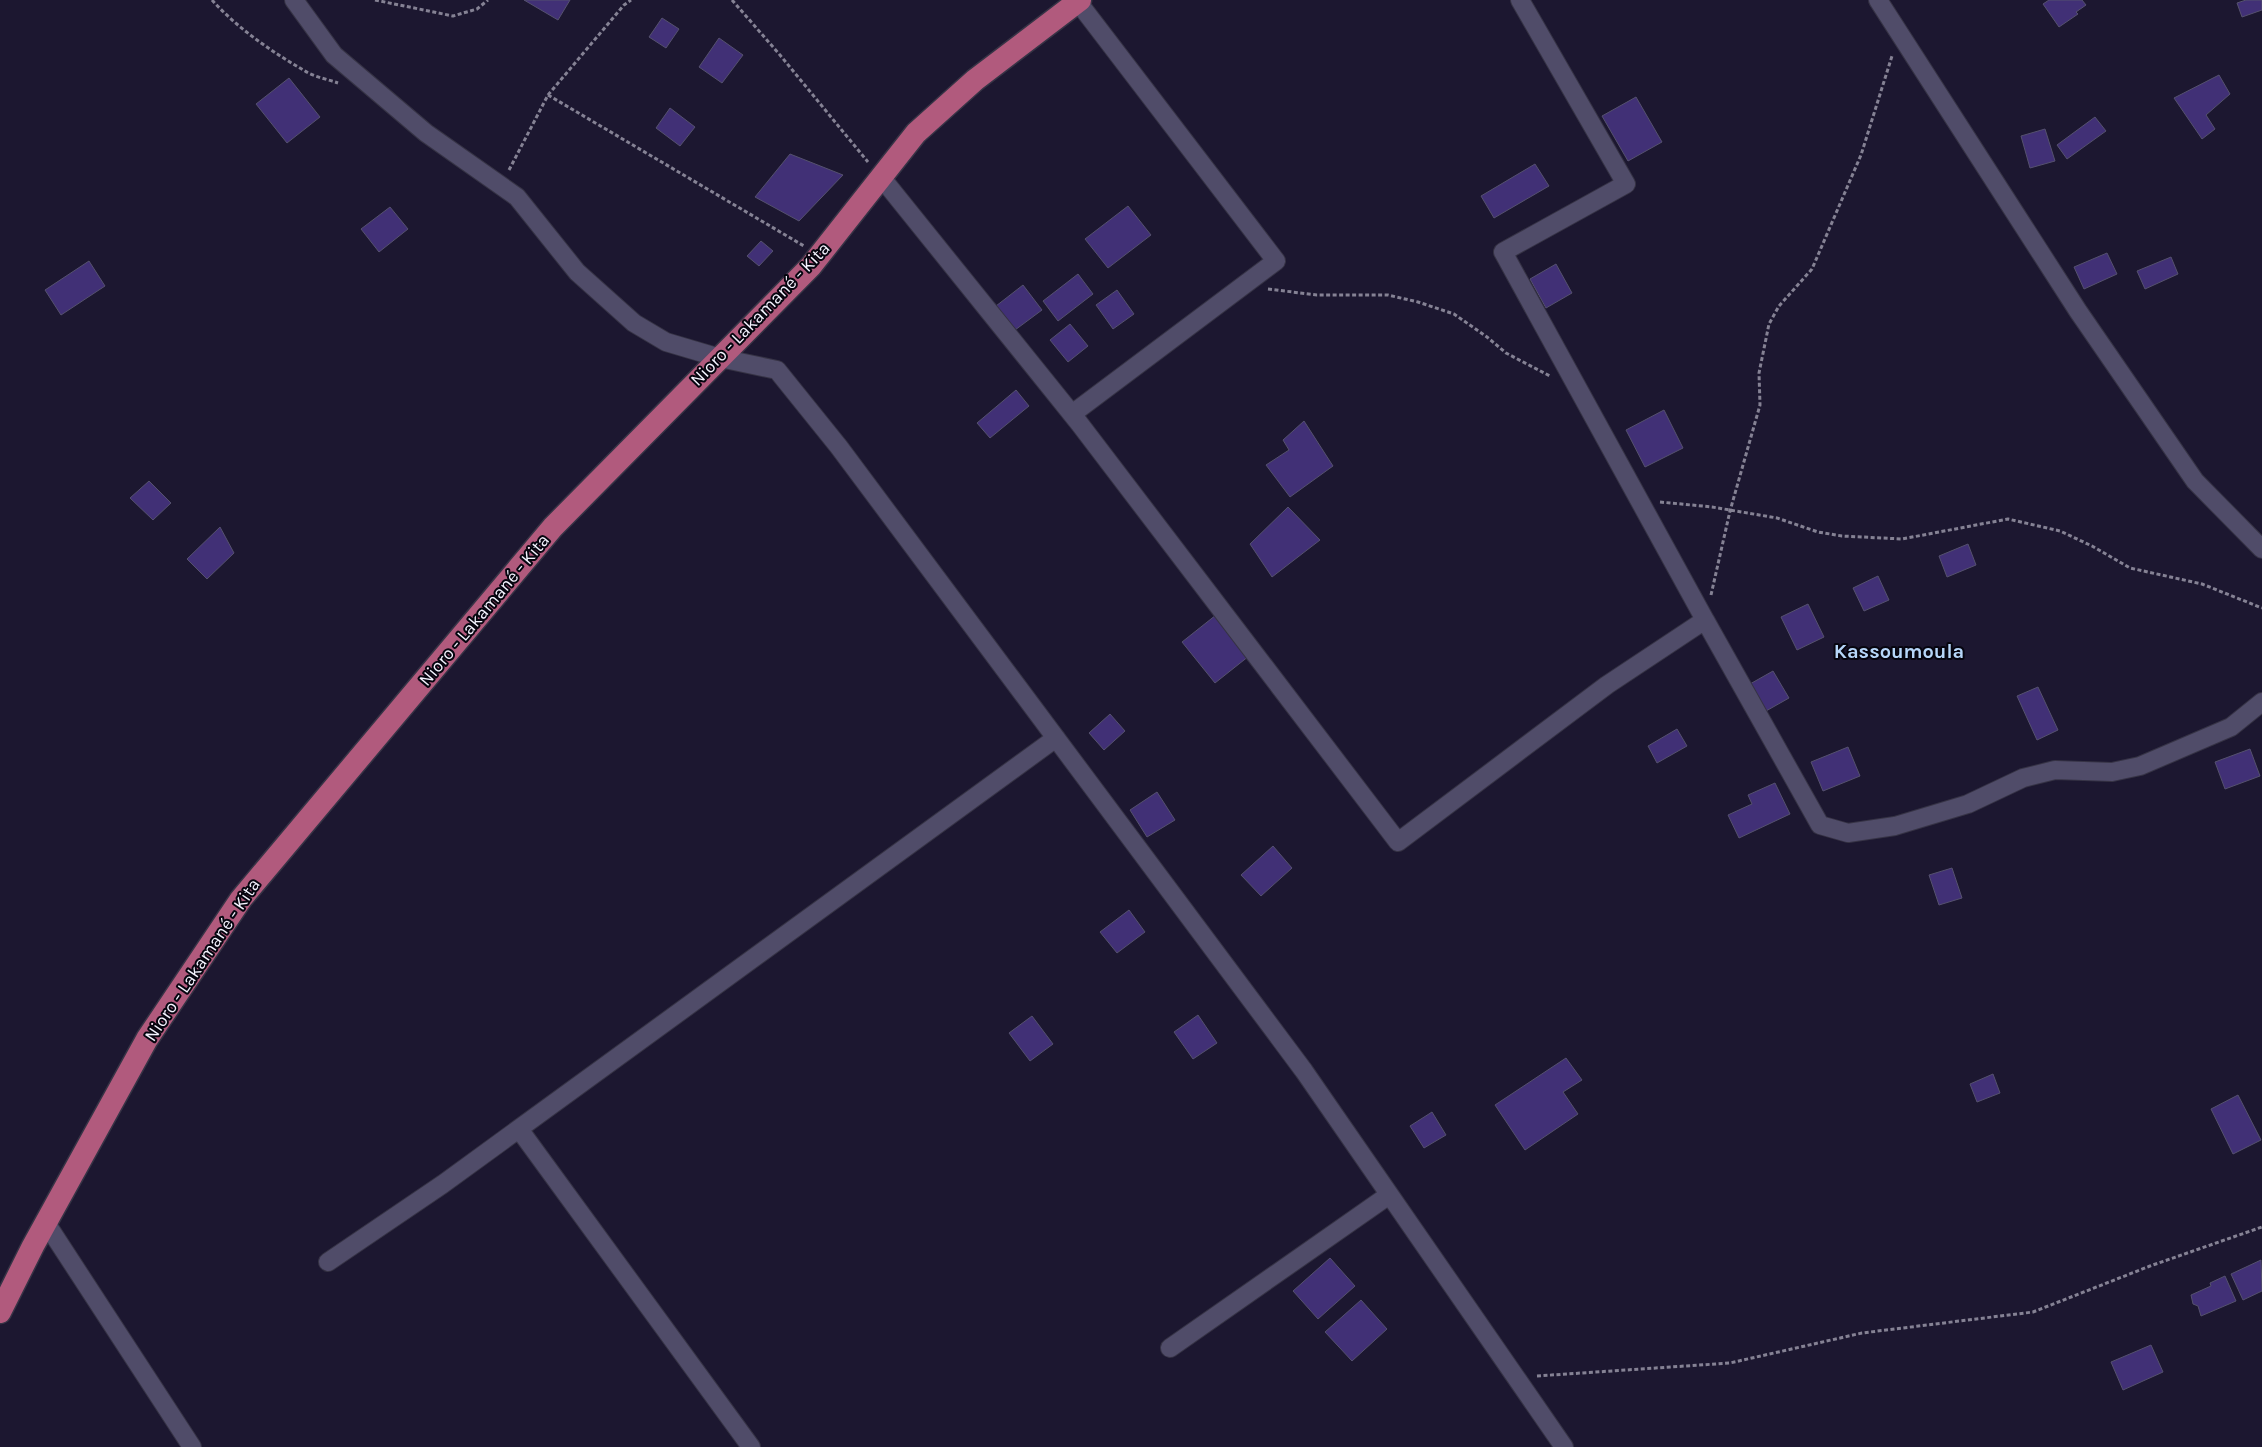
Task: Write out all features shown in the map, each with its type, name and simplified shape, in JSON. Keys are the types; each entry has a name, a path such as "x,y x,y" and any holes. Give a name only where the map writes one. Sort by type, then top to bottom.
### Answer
{"main road":[{"name":"Nioro - Lakamané - Kita","path":"0,1312 46,1223 147,1039 241,899 553,527 819,255 916,134 975,80 1079,1"}],"street":[{"path":"1520,0 1626,184 1503,252 1820,825 1848,833 1895,826 1940,814 1968,804 2023,778 2055,770 2112,772 2140,766 2231,728 2262,702"},
{"path":"1878,0 2078,311 2195,481 2262,549"},
{"path":"297,1 334,55 426,133 517,198 577,272 634,323 666,342 720,358 777,370 839,447 1304,1071 1564,1447"},
{"path":"1072,414 1276,261 1079,1"},
{"path":"881,177 1072,414 1398,842 1607,685 1705,620"},
{"path":"328,1262 443,1184 1056,738"},
{"path":"519,1129 751,1447"},
{"path":"1170,1348 1389,1194"},
{"path":"46,1223 192,1447"}],"path":[{"path":"212,0 225,14 306,72 341,84"},
{"path":"375,0 453,16 478,9 488,0"},
{"path":"501,186 548,95 631,0"},
{"path":"732,0 881,177"},
{"path":"1705,620 1730,511 1760,405 1759,373 1769,324 1779,306 1812,269 1850,184 1861,156 1899,33"},
{"path":"548,95 819,255"},
{"path":"1243,286 1317,295 1388,295 1418,302 1454,314 1506,353 1579,390"},
{"path":"1639,499 1777,518 1818,532 1842,536 1902,539 2008,519 2060,531 2092,546 2130,568 2202,584 2262,608"},
{"path":"1516,1378 1730,1363 1862,1333 2033,1312 2150,1266 2262,1227"}],"building":[{"path":"524,0 570,0 558,20"},
{"path":"2049,0 2082,0 2086,5 2076,12 2078,14 2059,27 2043,4"},
{"path":"2246,0 2262,0 2262,10 2242,17 2237,3"},
{"path":"662,18 679,29 666,48 649,37"},
{"path":"719,38 743,55 722,83 699,67"},
{"path":"2219,75 2230,94 2206,115 2215,129 2202,139 2174,98"},
{"path":"289,78 320,117 287,143 256,104"},
{"path":"1636,97 1662,142 1628,161 1602,116"},
{"path":"670,108 695,127 680,146 656,128"},
{"path":"2095,117 2106,131 2067,159 2057,145"},
{"path":"2045,129 2055,161 2030,168 2021,136"},
{"path":"790,154 843,175 799,221 755,197"},
{"path":"1535,164 1549,186 1494,218 1481,196"},
{"path":"1128,206 1151,235 1108,268 1085,239"},
{"path":"390,207 408,229 379,252 361,229"},
{"path":"761,241 773,251 759,266 747,256"},
{"path":"2107,253 2117,274 2084,289 2074,267"},
{"path":"2171,257 2178,274 2145,289 2137,271"},
{"path":"89,261 105,286 61,315 45,290"},
{"path":"1556,264 1572,293 1546,308 1530,279"},
{"path":"1078,274 1093,294 1058,321 1043,301"},
{"path":"1023,285 1042,310 1015,330 996,306"},
{"path":"1117,290 1134,314 1113,329 1096,305"},
{"path":"1070,324 1088,346 1068,362 1050,340"},
{"path":"1016,390 1029,406 990,438 977,423"},
{"path":"1664,410 1683,448 1645,467 1626,430"},
{"path":"1304,421 1333,466 1290,497 1266,465 1289,450 1283,440"},
{"path":"149,481 171,503 153,520 130,498"},
{"path":"1288,507 1320,540 1272,577 1250,544"},
{"path":"220,527 234,553 207,579 187,559"},
{"path":"1968,544 1976,565 1947,577 1939,556"},
{"path":"1878,576 1889,600 1864,611 1853,588"},
{"path":"1808,604 1824,637 1797,650 1781,617"},
{"path":"1216,615 1249,656 1215,683 1182,642"},
{"path":"1773,671 1789,698 1766,711 1750,684"},
{"path":"2038,687 2058,730 2037,740 2017,696"},
{"path":"1110,714 1125,731 1104,750 1089,733"},
{"path":"1677,729 1687,746 1657,763 1648,746"},
{"path":"1848,747 1860,776 1823,791 1811,762"},
{"path":"2250,749 2260,776 2225,789 2215,762"},
{"path":"1775,783 1790,814 1739,838 1728,815 1752,804 1748,795"},
{"path":"1157,792 1175,820 1147,837 1130,810"},
{"path":"1273,846 1292,868 1261,896 1241,875"},
{"path":"1952,868 1962,898 1939,905 1929,875"},
{"path":"1129,910 1145,932 1117,953 1100,932"},
{"path":"1198,1015 1217,1043 1193,1059 1174,1032"},
{"path":"1032,1016 1053,1044 1030,1061 1009,1033"},
{"path":"1566,1058 1582,1080 1563,1092 1578,1114 1525,1150 1495,1105"},
{"path":"1993,1074 2000,1093 1977,1102 1970,1084"},
{"path":"2238,1095 2261,1140 2233,1154 2211,1109"},
{"path":"1432,1112 1446,1135 1424,1148 1410,1126"},
{"path":"1330,1258 1355,1286 1318,1319 1293,1291"},
{"path":"2261,1260 2262,1291 2243,1300 2231,1274"},
{"path":"2225,1276 2236,1301 2201,1316 2198,1306 2193,1304 2191,1295 2211,1286 2210,1283"},
{"path":"1361,1300 1387,1329 1352,1361 1325,1332"},
{"path":"2151,1345 2163,1372 2123,1390 2111,1362"}],"district":[{"name":"Kassoumoula","path":"1899,651"}]}
